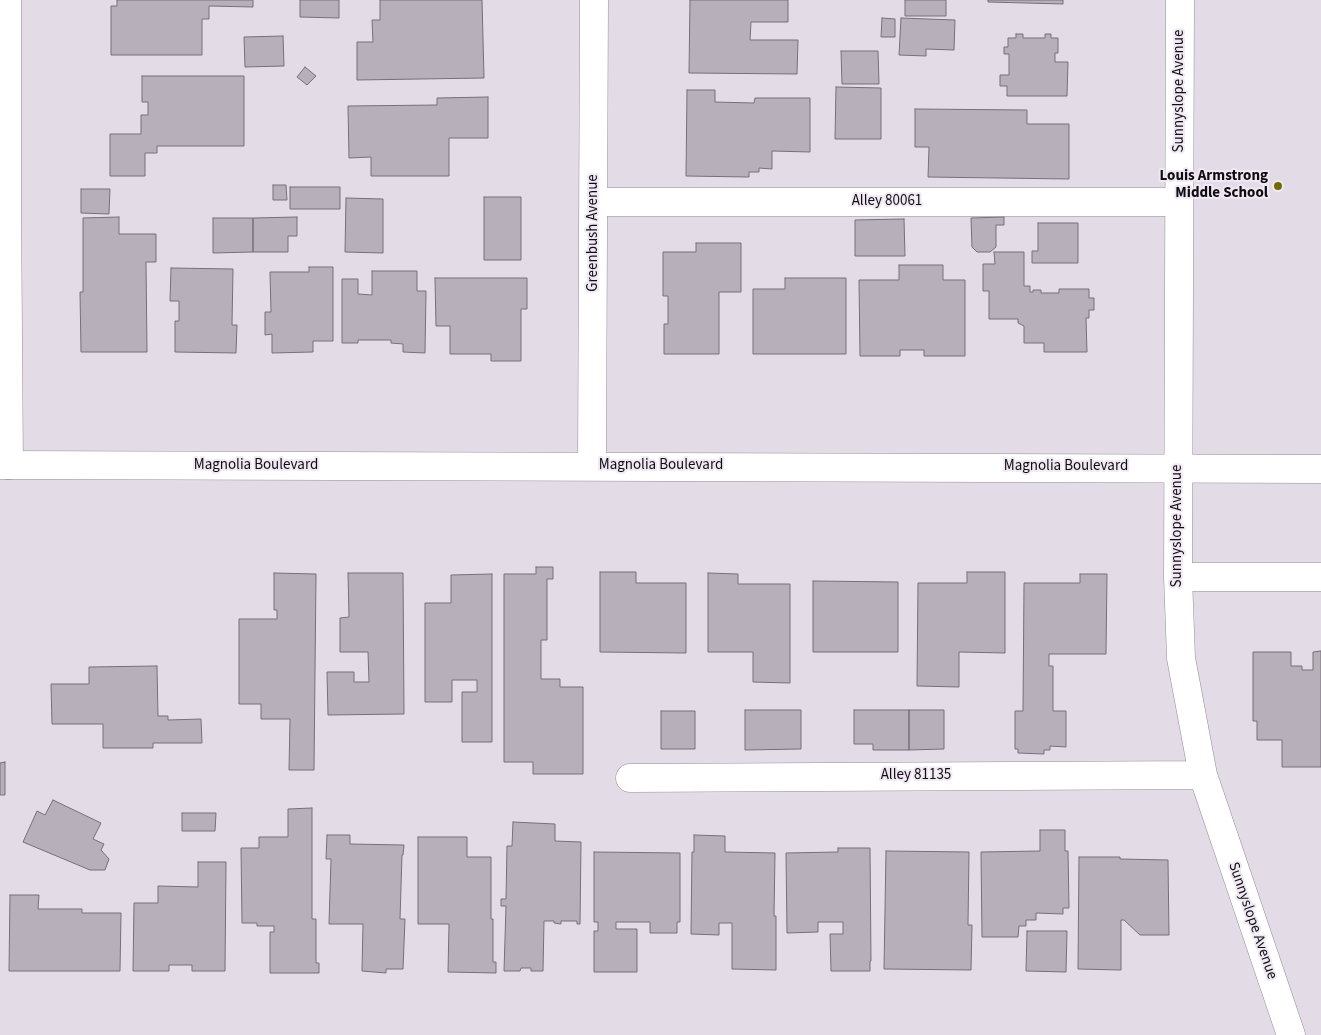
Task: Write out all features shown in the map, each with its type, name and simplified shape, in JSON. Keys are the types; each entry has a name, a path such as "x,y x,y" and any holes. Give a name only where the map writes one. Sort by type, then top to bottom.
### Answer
{"street":[{"path":"5,465 3,200 7,0"},
{"name":"Greenbush Avenue","path":"592,466 594,0"},
{"name":"Sunnyslope Avenue","path":"1180,0 1178,468 1180,658 1202,775 1291,1035"},
{"name":"Alley 80061","path":"594,202 1180,202"},
{"name":"Magnolia Boulevard","path":"5,465 1321,469"},
{"path":"1178,577 1321,577"},
{"name":"Alley 81135","path":"630,778 1202,775"}],"building":[{"path":"117,0 253,0 253,7 209,6 209,19 202,19 202,55 111,55 111,6 117,6"},
{"path":"300,0 339,0 339,18 300,17"},
{"path":"380,0 482,0 484,78 357,80 357,42 373,42 372,20 380,20"},
{"path":"690,0 788,0 788,22 751,22 750,40 798,40 797,74 689,73"},
{"path":"905,0 946,0 946,16 905,16"},
{"path":"988,0 1063,0 1063,4 988,2"},
{"path":"882,18 895,19 895,37 881,37"},
{"path":"901,18 955,20 954,50 926,49 926,56 899,55"},
{"path":"1016,34 1023,34 1023,38 1045,38 1045,34 1051,34 1051,38 1058,38 1058,53 1055,53 1055,62 1068,62 1067,96 1007,96 1007,86 1000,86 1000,75 1009,75 1009,54 1004,54 1004,47 1008,47 1008,38 1016,38"},
{"path":"283,36 284,66 245,67 244,37"},
{"path":"841,51 878,51 879,84 842,84"},
{"path":"305,67 316,76 307,85 297,77"},
{"path":"142,76 244,76 244,146 157,146 157,153 145,153 145,176 110,176 110,134 141,134 141,115 148,115 148,102 142,102"},
{"path":"836,87 881,88 881,139 835,139"},
{"path":"687,90 715,90 715,102 754,103 755,98 810,98 810,152 772,151 772,169 759,168 759,172 749,172 749,177 686,176"},
{"path":"488,97 488,138 449,138 449,176 371,176 371,157 349,158 348,106 437,105 437,98"},
{"path":"915,109 1027,110 1027,124 1069,124 1069,179 928,177 929,147 915,147"},
{"path":"273,185 286,185 287,200 273,200"},
{"path":"290,187 340,187 340,209 290,209"},
{"path":"81,189 110,189 109,214 81,213"},
{"path":"484,197 521,197 521,260 484,260"},
{"path":"346,198 383,199 383,253 345,252"},
{"path":"119,217 119,234 156,234 156,262 146,262 147,352 81,352 80,292 83,292 83,218"},
{"path":"297,217 297,236 288,236 288,252 253,252 253,218"},
{"path":"1004,217 1004,225 996,225 996,247 990,252 977,252 972,247 971,218"},
{"path":"213,218 253,218 253,252 213,253"},
{"path":"904,219 905,256 855,256 855,220"},
{"path":"1038,223 1078,223 1078,263 1032,263 1032,251 1038,251"},
{"path":"696,243 741,243 741,292 719,292 719,354 664,354 664,324 668,324 668,296 663,296 663,252 696,252"},
{"path":"994,252 1024,252 1024,286 1030,286 1030,292 1041,290 1041,293 1059,293 1059,289 1089,289 1089,298 1094,298 1094,310 1089,310 1089,318 1086,318 1087,352 1044,352 1044,343 1024,343 1024,326 1018,323 1018,319 989,319 989,291 983,291 983,264 995,264"},
{"path":"899,265 943,265 943,280 965,280 965,356 924,356 924,350 900,350 900,356 860,356 859,280 899,280"},
{"path":"309,267 333,267 333,341 313,341 313,352 272,353 272,334 265,335 265,312 271,312 270,272 309,272"},
{"path":"171,268 233,269 232,325 237,325 236,353 175,352 175,321 179,321 179,301 170,301"},
{"path":"372,271 417,271 417,291 426,291 425,353 403,352 403,344 391,343 391,340 358,340 358,343 342,343 342,279 358,279 358,294 372,295"},
{"path":"435,278 527,278 527,309 521,309 521,361 491,361 491,354 450,354 450,326 436,326"},
{"path":"785,278 846,278 846,354 753,354 753,289 785,289"},
{"path":"536,567 553,567 553,579 547,579 547,640 541,640 541,679 560,679 560,687 583,687 583,774 533,774 533,762 504,762 504,574 536,574"},
{"path":"600,572 636,572 636,583 686,583 686,653 600,652"},
{"path":"967,572 1005,572 1005,653 959,652 959,687 917,686 918,583 967,583"},
{"path":"274,573 316,574 314,770 289,770 290,719 261,719 261,704 239,704 239,619 277,619 277,610 274,610"},
{"path":"348,573 403,573 404,714 328,715 327,672 354,672 354,682 369,682 368,652 340,652 340,618 349,617"},
{"path":"708,573 738,574 738,584 790,584 790,683 753,682 753,652 708,652"},
{"path":"492,574 492,742 462,742 462,692 477,692 477,680 452,680 452,702 425,702 425,603 451,603 451,575"},
{"path":"1080,574 1107,574 1106,654 1049,654 1049,666 1053,666 1053,711 1066,711 1066,747 1050,746 1050,750 1044,750 1044,754 1018,753 1018,749 1015,749 1015,711 1023,711 1024,583 1080,583"},
{"path":"813,581 898,582 898,652 813,652"},
{"path":"1321,651 1321,767 1282,767 1282,740 1257,740 1257,721 1253,721 1253,652 1291,652 1291,666 1302,666 1302,670 1313,670 1313,652"},
{"path":"157,666 158,716 168,716 168,720 201,719 202,743 153,743 153,748 103,748 103,724 52,724 51,684 89,684 89,667"},
{"path":"745,710 801,710 801,749 745,750"},
{"path":"854,710 909,710 909,750 873,750 873,744 854,744"},
{"path":"909,710 944,710 944,749 909,750"},
{"path":"661,711 695,711 695,749 661,749"},
{"path":"5,762 5,795 0,795 0,763"},
{"path":"53,800 101,823 93,839 104,844 101,850 109,859 105,870 90,870 23,842 37,811 45,815"},
{"path":"312,808 312,919 316,919 316,963 319,963 319,973 270,973 270,932 274,932 274,926 257,926 257,923 242,923 241,848 259,848 259,837 288,837 288,809"},
{"path":"182,813 216,813 215,831 182,831"},
{"path":"513,822 555,824 555,841 581,842 580,924 577,924 577,921 561,921 561,924 554,923 554,921 544,921 543,971 531,971 531,968 521,968 520,971 504,971 506,906 501,906 501,899 506,899 507,846 512,846"},
{"path":"1040,830 1065,830 1065,851 1068,851 1069,908 1063,908 1063,914 1036,913 1036,920 1026,920 1026,926 1019,926 1018,937 982,937 981,852 1040,851"},
{"path":"327,835 350,835 350,844 404,845 400,919 405,919 403,969 386,969 386,973 362,971 363,924 329,924 331,859 326,859"},
{"path":"694,835 725,836 725,852 775,853 774,916 776,916 776,970 732,969 732,923 719,923 719,935 691,934"},
{"path":"418,837 467,837 467,857 491,857 491,919 493,919 493,962 496,962 496,973 448,972 449,924 418,924"},
{"path":"838,848 870,848 870,971 831,971 830,934 843,934 843,922 818,922 818,932 787,933 786,853 838,852"},
{"path":"886,851 969,852 968,925 972,925 971,970 884,969"},
{"path":"594,852 680,853 680,922 677,922 677,933 650,933 650,922 616,922 616,929 637,929 637,972 594,972 594,931 598,931 598,922 594,922"},
{"path":"1079,857 1168,860 1169,935 1140,935 1124,920 1121,920 1121,970 1078,969"},
{"path":"198,862 226,862 225,971 192,971 192,965 169,965 169,971 133,971 134,903 158,903 158,886 198,887"},
{"path":"10,895 39,895 38,909 82,909 82,913 121,913 120,971 9,971"},
{"path":"1027,931 1067,931 1066,972 1026,971"}],"place":[{"name":"Louis Armstrong Middle School","path":"1278,186"}]}
